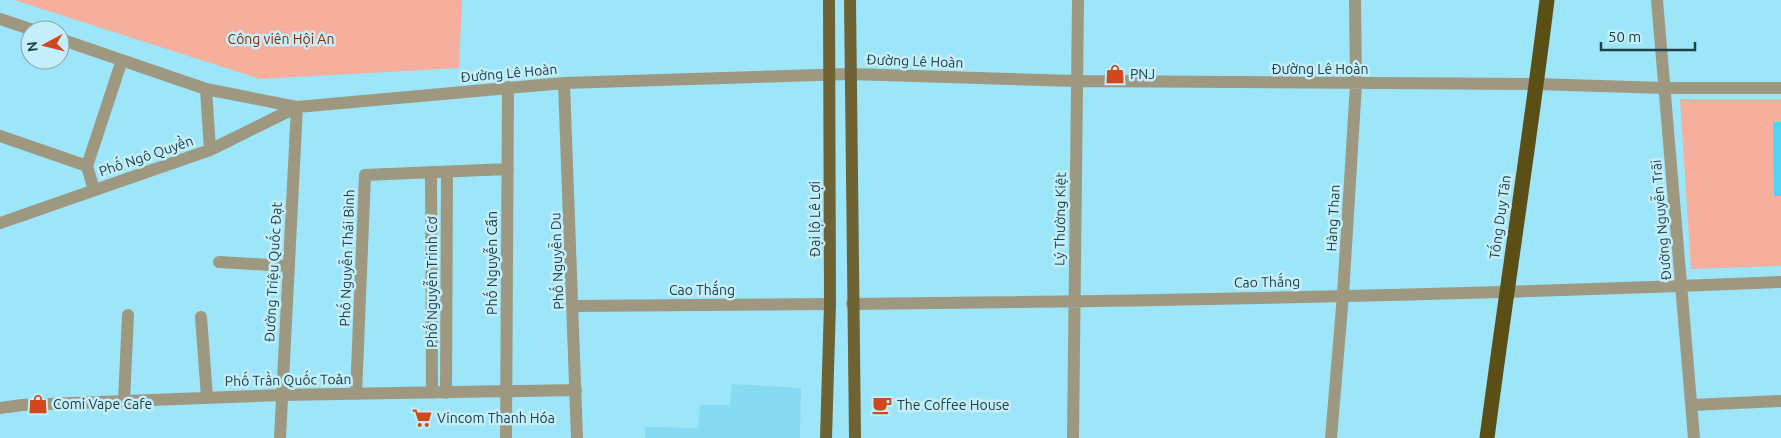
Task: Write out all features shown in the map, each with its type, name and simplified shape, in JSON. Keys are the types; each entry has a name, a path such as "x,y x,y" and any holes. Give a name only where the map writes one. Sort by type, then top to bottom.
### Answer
{"highway":[{"name":"Tống Duy Tân","path":"1487,438 1547,0"}],"main road":[{"name":"Đại lộ Lê Lợi","path":"826,438 830,304 829,0"},
{"path":"850,0 854,438"}],"street":[{"name":"Lý Thường Kiệt","path":"1073,438 1078,0"},
{"name":"Hàng Than","path":"1330,438 1343,295 1356,84 1355,0"},
{"name":"Đường Nguyễn Trãi","path":"1656,0 1694,438"},
{"path":"0,19 20,25"},
{"name":"Đường Lê Hoàn","path":"70,42 206,89 297,107 564,83 850,74 1076,81 1536,84 1664,88 1781,88"},
{"path":"94,190 87,166 122,60"},
{"name":"Phố Nguyễn Du","path":"564,83 574,306 577,438"},
{"name":"Phố Nguyễn Cẩn","path":"506,438 508,87"},
{"path":"206,89 210,150"},
{"name":"Phố Ngô Quyền","path":"0,223 210,150 297,107"},
{"name":"Đường Triệu Quốc Đạt","path":"280,438 297,107"},
{"path":"0,136 87,166"},
{"name":"Phố Nguyễn Thái Bình","path":"356,394 366,175 508,169"},
{"name":"Phố Nguyễn Trinh Cơ","path":"431,172 432,393"},
{"name":"Phố Nguyễn Trinh Cơ","path":"446,392 447,172"},
{"path":"219,262 288,266"},
{"name":"Cao Thắng","path":"852,304 1074,302 1506,292 1781,282"},
{"name":"Cao Thắng","path":"574,306 830,304"},
{"path":"124,401 128,314"},
{"path":"201,317 206,398"},
{"name":"Phố Trần Quốc Toản","path":"0,408 22,405 281,395 576,390"},
{"path":"1691,405 1781,401"}],"shaded area":[{"path":"1773,122 1781,122 1781,196 1774,196"},
{"path":"732,384 801,388 800,438 645,438 645,427 698,428 700,405 730,405"}],"green space":[{"name":"Công viên Hội An","path":"14,0 462,0 459,68 260,79"},
{"path":"1680,99 1781,99 1781,266 1691,269"}],"place":[{"name":"PNJ","path":"1115,74"},
{"name":"Comi Vape Cafe","path":"38,404"},
{"name":"The Coffee House","path":"882,405"},
{"name":"Vincom Thanh Hóa","path":"422,418"}]}
